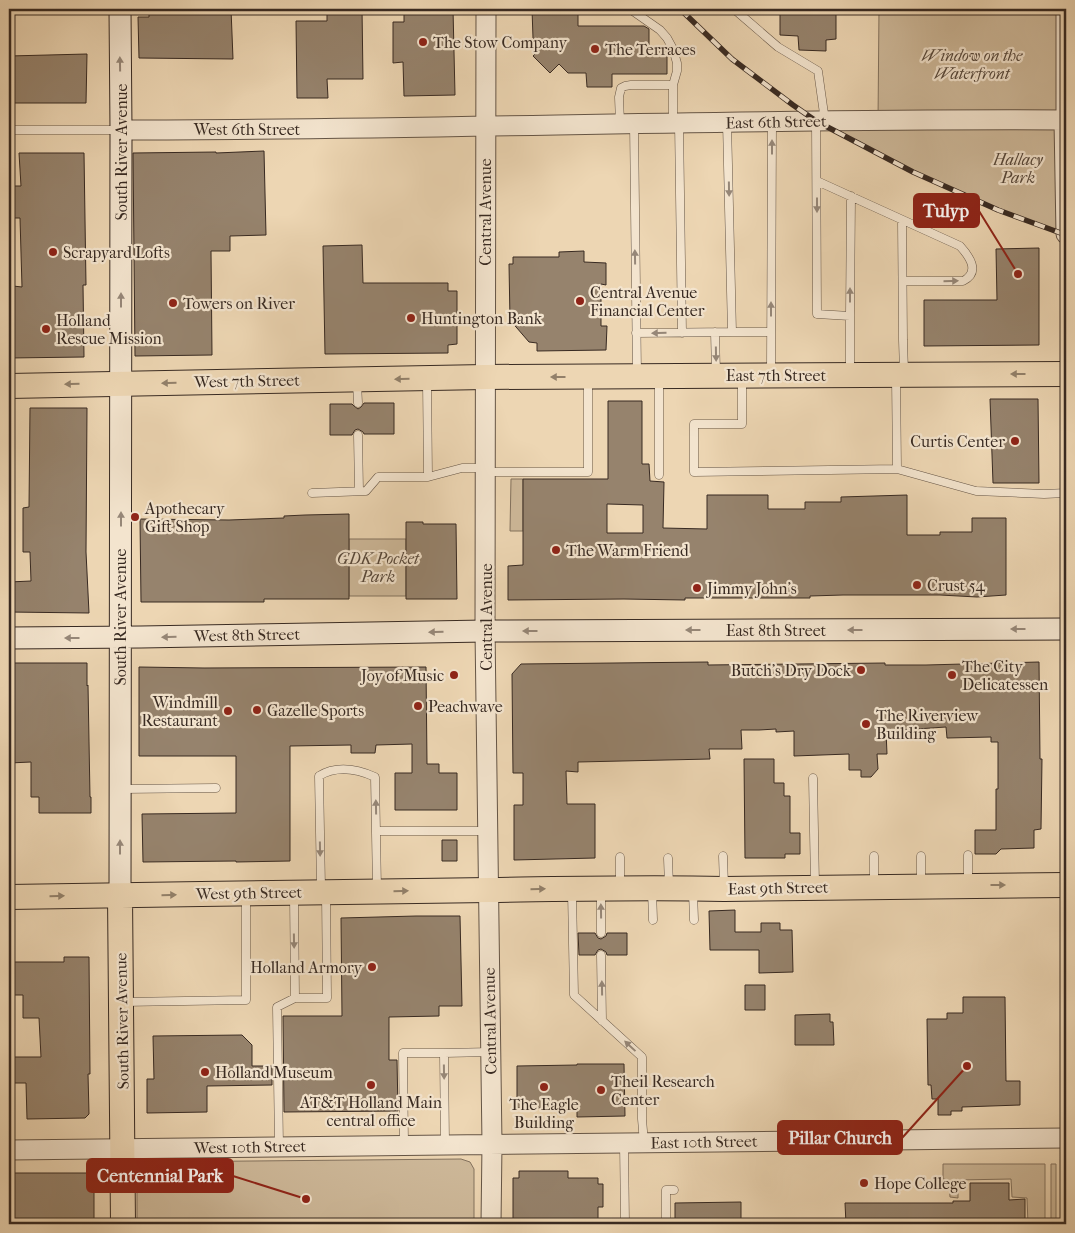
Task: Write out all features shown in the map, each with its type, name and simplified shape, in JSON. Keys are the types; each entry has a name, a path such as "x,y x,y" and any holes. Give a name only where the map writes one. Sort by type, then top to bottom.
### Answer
{"main road":[{"name":"South River Avenue","path":"120,9 120,896 123,1224"},
{"name":"East 7th Street","path":"485,377 1066,374"},
{"name":"West 7th Street","path":"9,386 485,377"},
{"name":"East 8th Street","path":"485,631 1066,629"},
{"name":"West 8th Street","path":"9,638 120,638 485,631"},
{"name":"East 9th Street","path":"489,890 1066,884"},
{"name":"West 9th Street","path":"9,897 489,890"}],"street":[{"name":"Central Avenue","path":"486,9 485,631 492,1144 491,1224"},
{"path":"1064,9 1066,234"},
{"name":"East 6th Street","path":"485,126 820,121 1065,120"},
{"name":"West 6th Street","path":"121,130 485,126"},
{"name":"East 10th Street","path":"492,1144 1066,1138"},
{"name":"West 10th Street","path":"9,1150 492,1144"}],"lane":[{"path":"630,9 660,30 667,38 677,63 673,85 676,123 682,333"},
{"path":"734,9 778,47 818,71 820,121 817,181 817,314 850,316"},
{"path":"659,475 648,376 636,333 627,124 619,97 621,88 625,86 673,85"},
{"path":"771,375 772,122"},
{"path":"728,123 732,332"},
{"name":"West 6th Street","path":"9,130 121,130"},
{"path":"817,181 960,246 970,258 971,272 968,278 963,280 903,281"},
{"path":"850,375 851,196"},
{"path":"898,469 903,281 902,220"},
{"path":"715,332 716,376"},
{"path":"636,333 770,332"},
{"path":"312,493 366,491 378,477 428,477 462,468 588,472 588,376"},
{"path":"742,376 742,424 694,424 694,472 898,469 976,491 1066,493"},
{"path":"428,378 428,477"},
{"path":"357,380 358,403"},
{"path":"358,434 359,491"},
{"path":"279,1146 277,1007 295,998 328,998 319,776 326,772 350,769 375,777 377,891"},
{"path":"813,778 815,887"},
{"path":"120,789 216,788"},
{"path":"376,831 488,832"},
{"path":"968,855 968,885"},
{"path":"723,856 724,889"},
{"path":"874,856 874,886"},
{"path":"921,856 921,886"},
{"path":"601,933 610,888 620,857"},
{"path":"653,920 668,858"},
{"path":"693,888 694,920"},
{"path":"572,889 574,995 642,1057 644,1142"},
{"path":"294,893 295,998"},
{"path":"121,1002 246,1000 246,894"},
{"path":"601,955 602,1021"},
{"path":"404,1145 403,1053 491,1052"},
{"path":"444,1053 445,1144"},
{"path":"624,1143 625,1224"},
{"path":"666,1224 666,1190 674,1190"}],"green space":[{"name":"Window on the Waterfront","path":"879,9 1066,9 1066,120 878,121"},
{"name":"Hallacy Park","path":"1064,122 1066,235 998,210 913,172 823,123"},
{"path":"511,479 523,479 523,531 510,531"},
{"name":"GDK Pocket Park","path":"349,539 406,539 406,596 349,596"},
{"path":"461,1159 470,1162 474,1169 474,1224 137,1224 137,1173 140,1166 147,1162"},
{"path":"943,1164 1045,1164 1045,1224 1028,1224 1027,1198 1012,1197 1011,1179 958,1180 958,1198 950,1197 949,1180 943,1179"},
{"path":"1051,1164 1056,1164 1056,1224 1051,1224"}],"building":[{"path":"149,9 231,9 233,59 139,58 138,17 149,17"},
{"path":"327,9 362,9 363,79 327,79 328,98 297,98 296,21 327,21"},
{"name":"The Stow Company","path":"404,9 453,9 455,95 404,96 403,62 393,63 393,22 404,22"},
{"name":"The Terraces","path":"532,9 578,9 578,26 644,26 649,29 649,51 667,51 667,74 612,74 612,87 587,87 586,73 568,73 559,64 550,73 533,56 542,47 533,38"},
{"path":"780,9 836,9 836,39 826,40 826,51 799,50 798,36 780,35"},
{"path":"87,54 86,103 9,103 9,56"},
{"name":"Towers on River","path":"264,151 266,235 230,236 230,251 211,251 212,355 135,356 133,153"},
{"name":"Scrapyard Lofts","path":"19,153 84,153 86,285 83,285 84,357 9,358 9,300 14,300 13,286 22,287 20,218 9,218 9,186 21,186"},
{"path":"362,245 363,283 448,283 448,291 457,291 457,344 448,345 448,353 325,354 323,246"},
{"path":"1039,248 1039,345 924,346 924,300 997,300 996,249"},
{"name":"Central Avenue Financial Center","path":"584,251 584,262 606,263 606,285 601,284 601,326 607,326 606,350 537,351 537,343 529,342 510,320 509,264 513,264 513,257 559,257 559,252"},
{"name":"Curtis Center","path":"990,399 1038,399 1039,483 993,483"},
{"path":"608,401 642,401 642,464 649,464 650,481 664,482 663,528 707,529 707,495 768,495 768,509 805,509 805,502 841,502 841,497 907,495 907,535 940,535 940,532 972,532 972,518 1006,518 1006,595 977,597 843,595 810,596 810,598 685,598 685,600 508,600 508,566 523,565 523,479 608,479","holes":["607,504 643,505 643,533 607,533"]},
{"path":"364,403 394,403 394,434 364,434 358,429 352,435 330,435 330,404 352,404 358,409"},
{"path":"30,408 87,408 86,552 89,613 9,612 9,582 31,581 30,552 23,552 23,508 29,507"},
{"path":"349,514 349,599 264,599 264,602 141,602 140,519 229,520"},
{"path":"406,522 456,524 457,599 406,599"},
{"path":"708,662 708,665 885,663 885,665 926,665 1039,662 1040,759 1042,759 1041,829 1034,830 1034,848 1001,849 996,854 975,854 975,830 996,830 998,742 991,742 991,737 947,738 946,727 886,731 887,754 877,754 878,769 871,777 861,777 861,770 849,770 849,754 794,756 794,731 776,732 776,729 741,730 742,749 709,749 710,759 578,762 578,772 566,771 567,804 595,804 595,858 514,860 514,805 523,805 523,773 513,773 512,674 521,664"},
{"path":"9,663 87,663 91,813 39,813 39,797 31,797 31,762 9,763"},
{"path":"139,667 426,667 427,764 439,764 439,773 457,773 457,810 395,810 395,773 412,773 412,744 376,745 375,753 351,753 351,745 290,746 290,861 143,862 142,814 236,813 236,756 139,756"},
{"path":"744,759 774,759 774,783 784,783 784,796 790,796 790,833 800,833 800,854 785,854 785,858 745,858"},
{"path":"442,840 457,840 457,861 442,861"},
{"path":"735,910 735,932 761,932 761,923 780,923 780,930 792,930 793,972 759,973 759,950 710,950 709,911"},
{"path":"460,916 462,1006 439,1006 439,1016 389,1017 389,1060 397,1060 398,1111 284,1112 283,1016 342,1016 341,918"},
{"path":"578,933 595,933 601,939 607,933 627,933 627,955 607,955 601,949 595,955 579,955"},
{"path":"64,957 89,957 89,1114 85,1118 27,1119 26,1083 11,1083 11,1057 41,1057 39,1018 23,1018 23,995 11,995 10,962 64,962"},
{"path":"745,985 765,985 765,1010 745,1010"},
{"path":"963,997 1005,997 1006,1081 1020,1081 1020,1105 962,1107 962,1111 951,1111 951,1115 938,1115 938,1099 932,1099 931,1085 928,1085 927,1019 947,1019 947,1013 963,1013"},
{"path":"830,1014 830,1022 833,1022 834,1045 795,1045 795,1015"},
{"name":"Holland Museum","path":"242,1035 252,1045 252,1066 272,1066 272,1085 207,1086 207,1112 147,1113 147,1079 154,1079 153,1036"},
{"path":"624,1064 625,1116 577,1117 577,1108 517,1108 517,1066"},
{"path":"519,1171 568,1171 568,1178 598,1178 598,1184 603,1184 603,1207 598,1207 598,1224 513,1224 513,1178 519,1178"},
{"path":"9,1173 94,1173 94,1224 9,1224"},
{"path":"970,1183 1009,1183 1009,1200 1025,1199 1025,1224 846,1224 845,1203 953,1203 953,1201 970,1201"},
{"path":"741,1202 741,1224 675,1224 675,1203"}],"railway":[{"path":"680,9 732,59 816,121 913,172 998,210 1066,235"}],"place":[{"name":"The Stow Company","path":"423,42"},
{"name":"The Terraces","path":"595,49"},
{"name":"Scrapyard Lofts","path":"53,252"},
{"name":"Tulyp","path":"1018,274"},
{"name":"Central Avenue Financial Center","path":"580,301"},
{"name":"Towers on River","path":"173,303"},
{"name":"Huntington Bank","path":"411,318"},
{"name":"Holland Rescue Mission","path":"46,329"},
{"name":"Curtis Center","path":"1015,441"},
{"name":"Apothecary Gift Shop","path":"135,517"},
{"name":"The Warm Friend","path":"556,550"},
{"name":"Crust 54","path":"917,585"},
{"name":"Jimmy John's","path":"697,588"},
{"name":"Butch's Dry Dock","path":"861,670"},
{"name":"Joy of Music","path":"454,675"},
{"name":"The City Delicatessen","path":"952,675"},
{"name":"Peachwave","path":"418,706"},
{"name":"Gazelle Sports","path":"257,710"},
{"name":"Windmill Restaurant","path":"228,711"},
{"name":"The Riverview Building","path":"866,724"},
{"name":"Holland Armory","path":"372,967"},
{"name":"Pillar Church","path":"967,1066"},
{"name":"Holland Museum","path":"205,1072"},
{"name":"AT&T Holland Main central office","path":"371,1085"},
{"name":"The Eagle Building","path":"544,1087"},
{"name":"Theil Research Center","path":"601,1090"},
{"name":"Hope College","path":"864,1183"},
{"name":"Centennial Park","path":"306,1199"}]}
